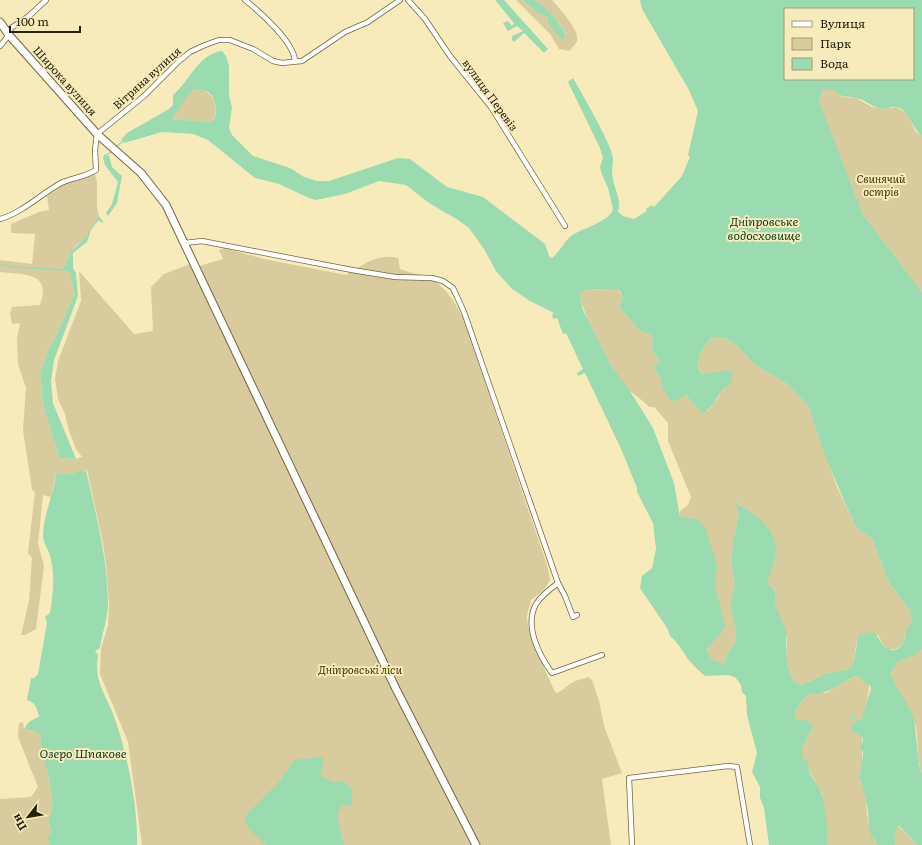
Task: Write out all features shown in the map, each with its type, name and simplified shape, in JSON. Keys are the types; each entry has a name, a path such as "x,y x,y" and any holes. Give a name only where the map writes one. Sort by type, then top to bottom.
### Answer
{"main road":[{"name":"Широка вулиця","path":"0,22 9,35 97,134 141,173 160,196 185,243 364,623 476,845"}],"street":[{"path":"0,46 9,35 11,28 29,16 46,0"},
{"path":"245,0 272,25 295,55 295,61 302,61 345,32 368,22 400,0"},
{"name":"вулиця Перевіз","path":"408,0 425,19 450,56 491,107 565,226"},
{"name":"Вітряна вулиця","path":"97,134 144,96 190,52 219,40 230,40 253,49 273,61 282,63 295,61"},
{"path":"0,219 19,210 62,183 96,170 95,150 97,134"},
{"path":"185,243 202,241 395,277 432,278 443,280 453,288 464,312 558,582 573,617 577,616"},
{"path":"558,582 536,604 533,613 533,636 546,665 552,673 602,655"},
{"path":"632,845 629,778 681,770 728,766 737,767 750,845"}],"green space":[{"path":"516,0 523,0 537,13 547,17 548,23 566,38 562,27 558,22 548,11 532,0 552,0 568,19 577,36 577,41 569,51 559,49 550,34"},
{"path":"194,89 204,91 211,96 216,108 213,120 211,122 172,119 187,95"},
{"name":"Свинячий острів","path":"823,90 834,90 842,97 856,98 872,107 886,109 896,107 908,114 915,131 922,136 922,292 862,213 822,114 819,101"},
{"name":"Дніпровські ліси","path":"95,174 99,216 86,238 75,246 68,258 68,270 70,272 74,294 57,334 48,350 40,374 43,404 59,458 76,459 82,457 76,449 69,431 65,414 58,399 55,379 58,361 81,301 79,271 134,334 153,331 151,287 164,274 190,264 192,268 223,259 219,250 224,248 264,259 346,275 370,261 384,257 398,258 400,269 423,276 436,282 449,295 464,320 548,568 550,580 544,590 531,600 527,613 528,624 535,644 556,693 577,681 589,677 592,680 599,701 604,726 622,773 602,779 611,845 142,845 128,742 100,674 101,648 108,625 109,607 107,574 103,543 87,470 72,474 56,473 51,497 43,495 38,543 44,566 36,629 25,635 21,635 29,601 32,558 28,553 35,492 32,490 23,430 26,388 18,364 17,339 20,323 12,324 10,314 12,307 40,305 43,294 42,286 34,277 0,272 0,260 32,264 35,234 11,233 11,224 39,212 49,210 47,196 63,185"},
{"path":"585,289 618,290 623,297 619,307 640,331 650,334 653,342 652,350 660,363 652,367 660,377 662,388 686,395 698,409 708,411 719,397 720,392 725,389 718,373 713,371 707,374 700,373 698,368 700,354 712,337 727,339 735,344 754,364 789,385 808,406 837,487 856,527 872,539 889,583 909,609 912,621 902,645 895,649 884,647 878,635 856,644 854,662 849,669 827,673 802,685 793,681 787,665 787,638 775,604 775,593 773,587 767,584 769,577 760,520 737,503 739,514 733,541 731,564 735,583 730,603 736,633 735,642 728,653 724,664 712,659 706,649 680,517 680,511 688,505 691,497 668,441 668,423 654,407 649,407 630,391 615,373 600,346 582,304 580,294"},
{"path":"920,649 922,649 922,773 919,762 917,733 914,720 890,674 899,661 913,656"},
{"path":"855,676 861,678 862,682 869,684 866,706 862,719 858,721 852,715 849,716 856,722 854,732 862,735 862,762 859,778 865,795 870,829 873,838 878,845 827,845 827,830 822,794 802,758 802,747 813,727 796,719 794,714 804,698 813,693 826,693"},
{"path":"23,722 24,730 35,731 40,735 52,801 48,820 52,832 49,836 49,845 0,845 0,799 31,797 38,787 18,737 19,723"},
{"path":"897,825 918,845 896,845 894,837"}],"water":[{"path":"495,0 504,0 548,49 544,53 524,33 514,42 512,40 512,36 523,31 517,26 508,31 503,23 508,21 512,26 514,23"},
{"path":"523,0 533,0 543,6 558,22 565,33 566,38 561,39 548,23 547,17 537,13"},
{"name":"Дніпровське водосховище","path":"640,0 922,0 922,136 918,133 901,108 879,108 860,99 842,96 834,90 823,90 819,101 862,213 922,292 922,649 913,656 899,661 890,674 914,717 919,764 922,773 922,845 918,845 898,825 894,837 896,845 878,845 871,835 868,811 862,784 859,778 863,752 860,747 863,742 862,736 851,731 852,726 856,722 849,716 852,715 858,721 862,719 871,688 869,684 864,684 861,678 855,676 828,691 818,694 813,693 804,698 794,714 796,719 800,721 806,719 813,727 802,747 802,758 809,762 808,766 810,774 823,799 826,819 827,845 769,845 764,808 760,798 760,787 752,772 757,753 747,715 746,696 742,692 741,685 735,677 728,675 705,676 698,670 670,636 667,628 640,588 642,576 652,568 656,549 653,523 637,492 637,488 622,451 585,373 578,376 577,373 583,369 566,333 563,334 557,318 553,319 552,315 554,313 530,301 511,288 496,271 484,249 469,228 429,203 406,185 379,181 345,194 316,200 279,184 255,178 208,140 193,134 162,132 124,143 121,140 127,133 169,109 173,105 173,95 200,63 214,53 222,51 226,56 229,66 229,94 232,108 229,128 232,135 253,156 290,168 304,177 317,181 329,181 398,158 410,159 447,187 483,197 545,244 549,256 552,258 572,235 608,217 613,209 608,188 601,172 600,167 603,158 600,148 568,82 573,78 596,118 611,151 613,158 612,176 619,204 618,212 623,216 634,219 647,211 646,209 652,205 654,207 682,176 690,157 688,155 698,111 689,90 642,9","holes":["194,89 199,89 211,94 215,102 216,110 214,120 211,122 172,119 187,96","586,289 619,290 623,297 619,307 640,331 650,334 653,342 652,350 660,363 652,367 660,377 662,388 672,402 686,395 702,414 710,408 722,391 732,381 732,373 727,370 718,373 713,371 707,374 700,373 698,368 700,354 712,337 727,339 735,344 754,364 789,385 808,406 826,458 856,527 872,539 889,583 909,609 912,621 907,629 904,643 898,649 892,650 884,647 877,635 872,632 868,632 858,636 854,662 849,669 827,673 802,685 793,681 787,665 786,631 775,604 775,593 773,587 767,584 774,563 776,551 773,536 763,522 743,506 736,503 739,514 733,541 731,564 735,583 730,603 736,633 735,642 728,653 724,664 712,659 706,649 715,640 725,626 715,584 717,565 706,529 698,519 680,517 674,483 653,428 630,391 611,366 583,310 580,294"]},
{"path":"105,154 109,156 112,167 122,176 117,203 108,216 106,213 112,204 118,182 105,165 103,157"},
{"path":"99,216 104,223 98,221 91,230 87,242 73,253 73,268 76,273 78,296 54,360 51,381 53,403 76,459 59,458 43,404 40,374 48,350 57,334 74,294 70,272 64,270 64,268 72,250 86,237"},
{"name":"Озеро Шпакове","path":"80,471 86,471 98,524 108,590 107,617 100,648 95,651 98,655 97,665 99,682 113,713 128,767 136,815 137,845 49,845 48,836 52,832 48,820 52,801 40,735 35,731 24,730 26,725 39,717 36,706 27,700 31,678 34,678 38,674 47,623 45,617 50,613 53,593 52,567 43,537 43,529 56,473 72,474"},
{"path":"320,757 324,760 320,775 334,783 344,781 352,790 352,805 341,806 337,816 344,845 266,845 249,829 245,820 246,815 279,782 294,760"}],"waterway":[{"path":"116,147 122,142"},
{"path":"107,155 112,151"},
{"path":"0,264 13,267 64,270"}]}
